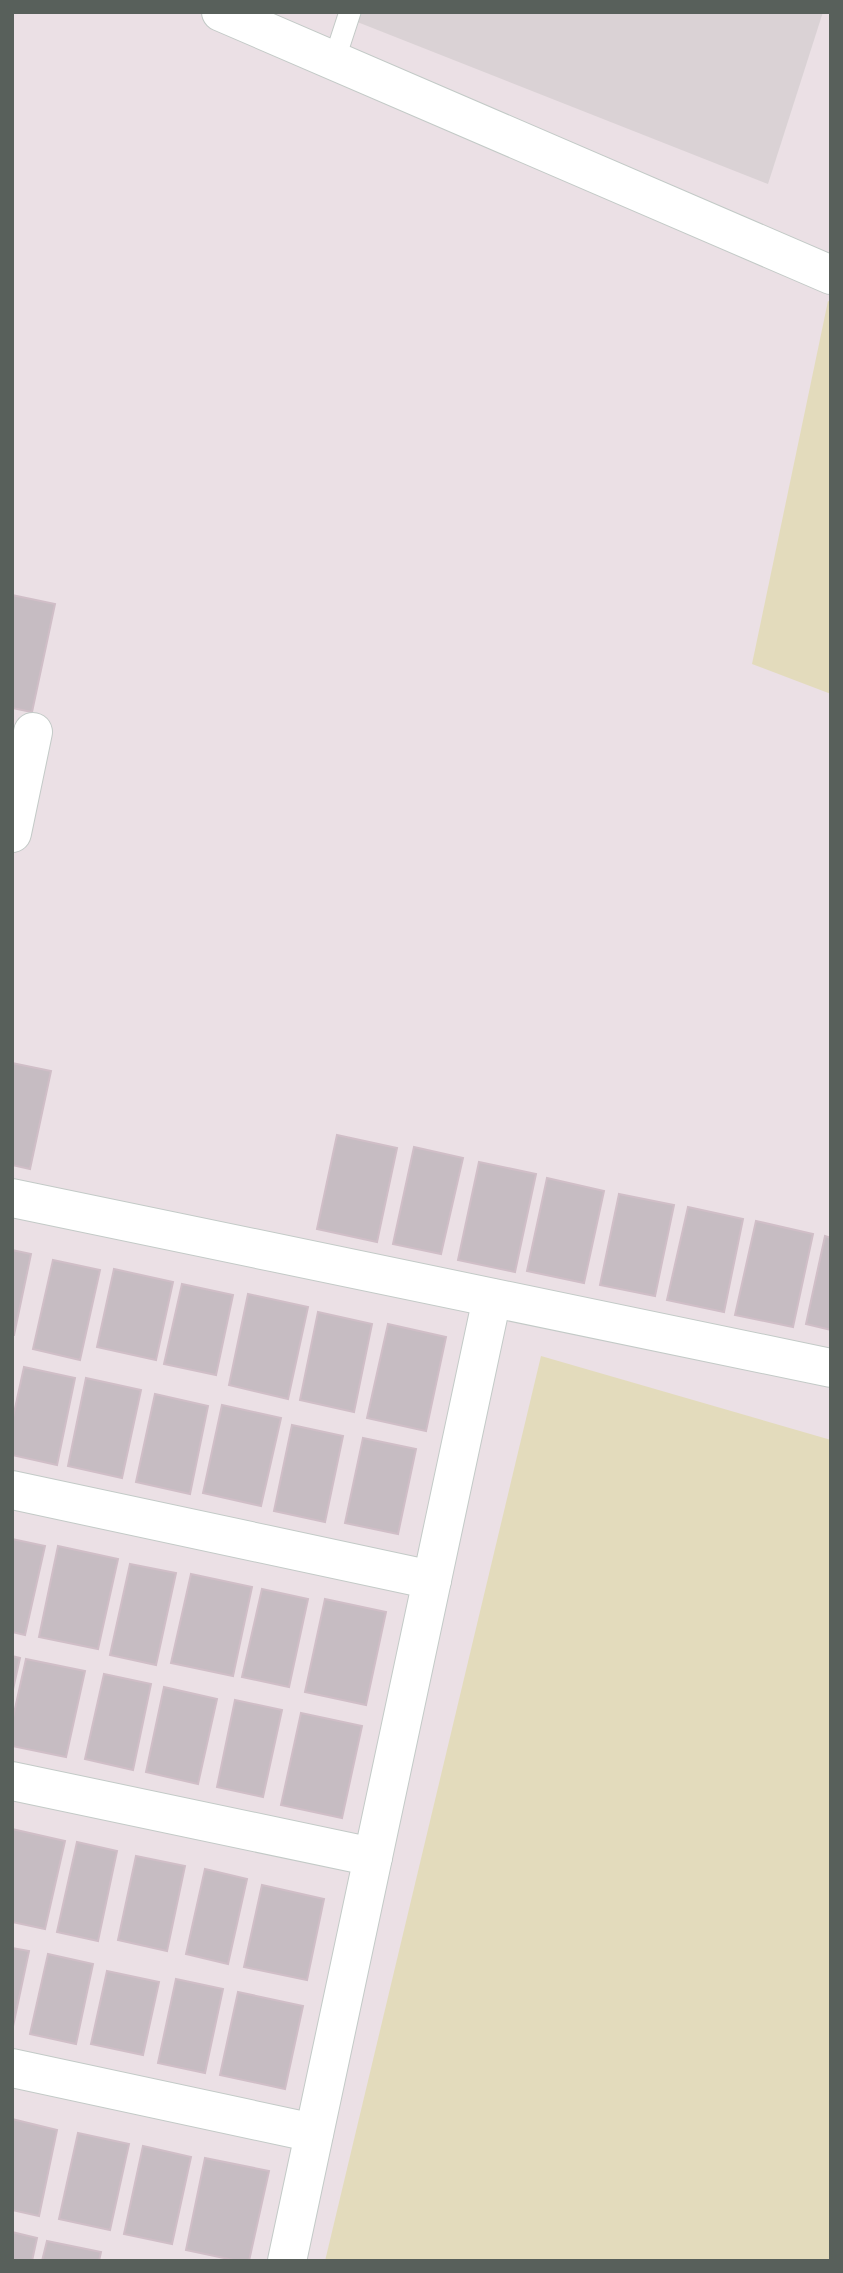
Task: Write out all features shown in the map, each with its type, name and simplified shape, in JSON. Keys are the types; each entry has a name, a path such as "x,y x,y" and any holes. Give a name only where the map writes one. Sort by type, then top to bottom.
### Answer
{"street":[{"path":"221,12 831,275"},
{"path":"12,833 25,740"},
{"path":"12,1198 831,1368"},
{"path":"287,2261 492,1298"},
{"path":"12,1490 432,1580"},
{"path":"12,1781 373,1857"},
{"path":"12,2068 314,2133"}],"lane":[{"path":"334,61 350,12"}],"shaded area":[{"path":"332,12 823,12 768,184"},
{"path":"828,301 831,302 831,694 752,664"},
{"path":"541,1356 831,1440 831,2261 325,2261"}],"building":[{"path":"12,595 55,604 32,712 12,708"},
{"path":"12,1063 51,1071 30,1169 12,1165"},
{"path":"337,1135 397,1148 377,1242 317,1229"},
{"path":"414,1147 463,1158 441,1254 393,1244"},
{"path":"479,1162 536,1174 515,1272 458,1260"},
{"path":"547,1178 604,1191 584,1283 527,1271"},
{"path":"619,1194 674,1205 655,1296 600,1285"},
{"path":"688,1207 743,1219 724,1312 667,1300"},
{"path":"756,1221 813,1234 793,1327 735,1315"},
{"path":"825,1236 831,1238 831,1330 806,1324"},
{"path":"12,1250 31,1254 14,1335 12,1335"},
{"path":"53,1260 100,1270 80,1360 33,1349"},
{"path":"114,1269 173,1282 156,1360 97,1347"},
{"path":"182,1284 233,1295 216,1375 164,1364"},
{"path":"248,1294 308,1307 288,1399 229,1385"},
{"path":"318,1312 372,1324 354,1412 300,1400"},
{"path":"388,1324 446,1337 426,1431 367,1418"},
{"path":"24,1367 75,1378 57,1465 12,1455 12,1422"},
{"path":"86,1378 141,1390 122,1478 68,1466"},
{"path":"155,1394 208,1406 190,1494 136,1482"},
{"path":"222,1405 281,1418 261,1506 203,1493"},
{"path":"292,1425 343,1436 325,1522 274,1511"},
{"path":"363,1438 416,1449 398,1534 345,1523"},
{"path":"12,1539 45,1546 25,1635 12,1632"},
{"path":"58,1546 118,1559 98,1649 39,1637"},
{"path":"130,1564 176,1573 156,1665 110,1655"},
{"path":"191,1574 252,1587 233,1676 171,1663"},
{"path":"262,1589 308,1599 289,1687 242,1677"},
{"path":"325,1599 386,1612 366,1705 305,1692"},
{"path":"12,1656 20,1658 12,1694"},
{"path":"26,1659 85,1671 66,1757 12,1746 12,1722"},
{"path":"104,1674 151,1684 133,1770 85,1759"},
{"path":"164,1687 217,1699 198,1784 146,1772"},
{"path":"235,1700 282,1710 263,1797 217,1787"},
{"path":"301,1713 362,1726 342,1818 281,1805"},
{"path":"12,1829 65,1841 45,1929 12,1922"},
{"path":"77,1842 117,1851 98,1941 57,1932"},
{"path":"136,1856 185,1866 167,1951 118,1940"},
{"path":"205,1869 247,1879 228,1964 186,1954"},
{"path":"262,1885 324,1899 307,1980 244,1967"},
{"path":"12,1948 29,1951 12,2031"},
{"path":"48,1954 93,1964 76,2044 30,2034"},
{"path":"107,1971 159,1982 143,2055 91,2044"},
{"path":"176,1979 223,1989 205,2073 158,2063"},
{"path":"238,1992 303,2006 285,2089 220,2075"},
{"path":"12,2119 57,2130 39,2216 12,2210"},
{"path":"78,2133 129,2144 110,2230 59,2219"},
{"path":"143,2146 191,2157 172,2244 124,2234"},
{"path":"205,2158 269,2171 249,2261 186,2250"},
{"path":"12,2232 37,2238 32,2261 12,2261"},
{"path":"47,2241 101,2252 99,2261 42,2261"}]}
